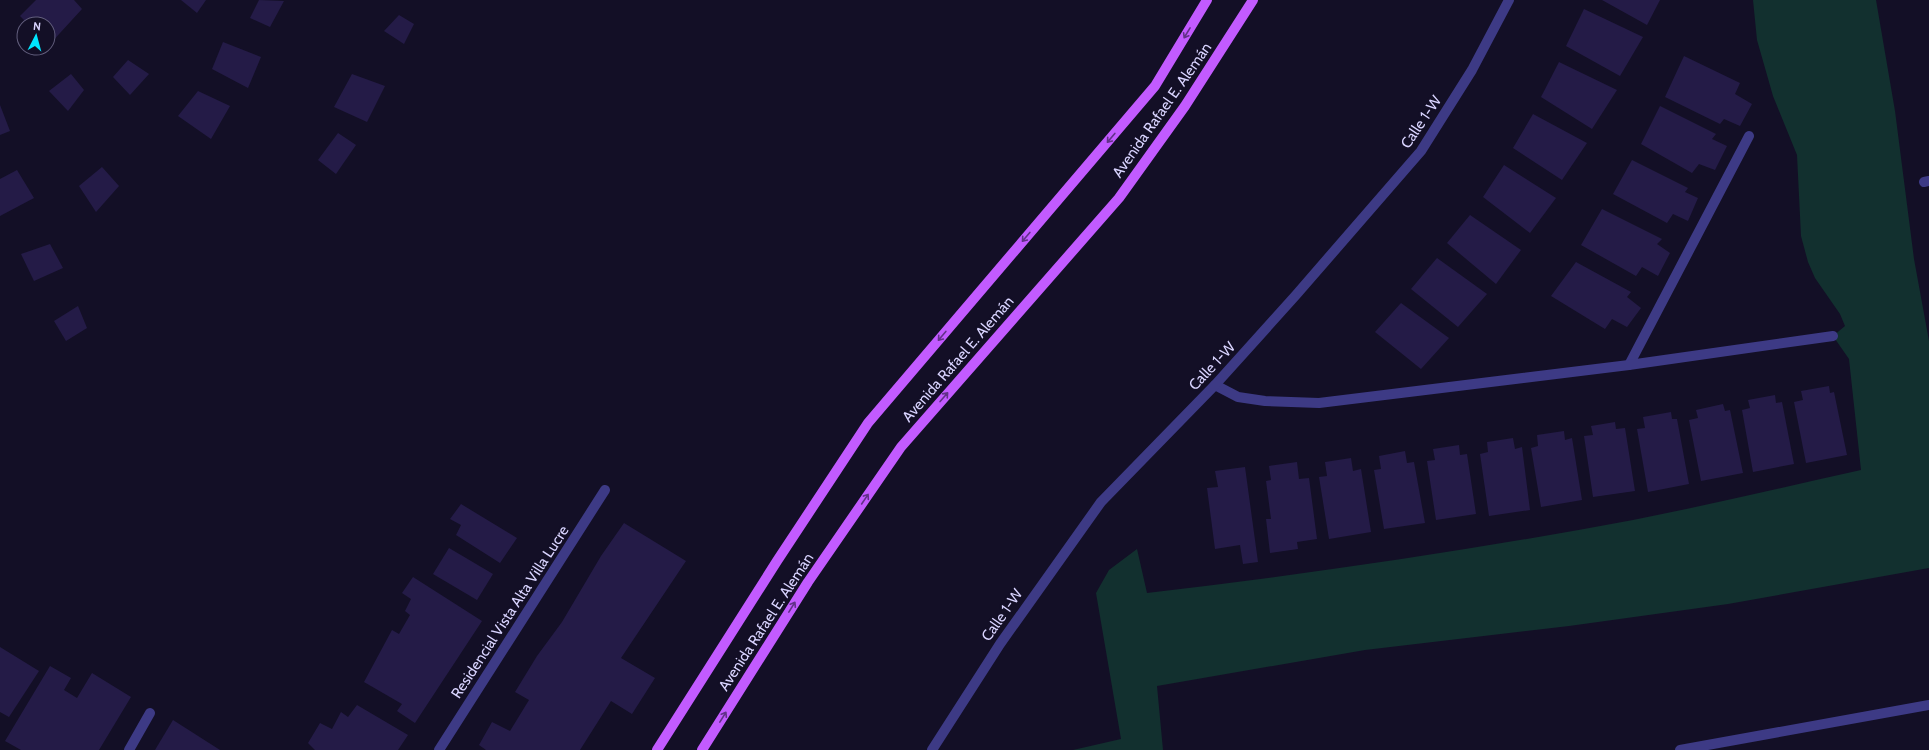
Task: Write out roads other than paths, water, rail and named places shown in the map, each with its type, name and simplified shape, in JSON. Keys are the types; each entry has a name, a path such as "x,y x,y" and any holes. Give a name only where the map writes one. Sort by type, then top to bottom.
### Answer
{"main road":[{"name":"Avenida Rafael E. Alemán","path":"657,750 777,561 868,423 1155,86 1207,0"},
{"name":"Avenida Rafael E. Alemán","path":"702,750 808,582 901,447 1119,198 1185,106 1254,0"}],"street":[{"name":"Calle 1-W","path":"932,750 1000,644 1101,502 1215,385 1296,296 1421,151 1472,70 1510,0"},
{"path":"1629,365 1749,136"},
{"path":"1215,385 1238,397 1265,401 1319,403 1629,365 1833,336"},
{"name":"Residencial Vista Alta Villa Lucre","path":"439,750 605,490"},
{"path":"1680,750 1929,705"},
{"path":"129,750 150,713"}]}
